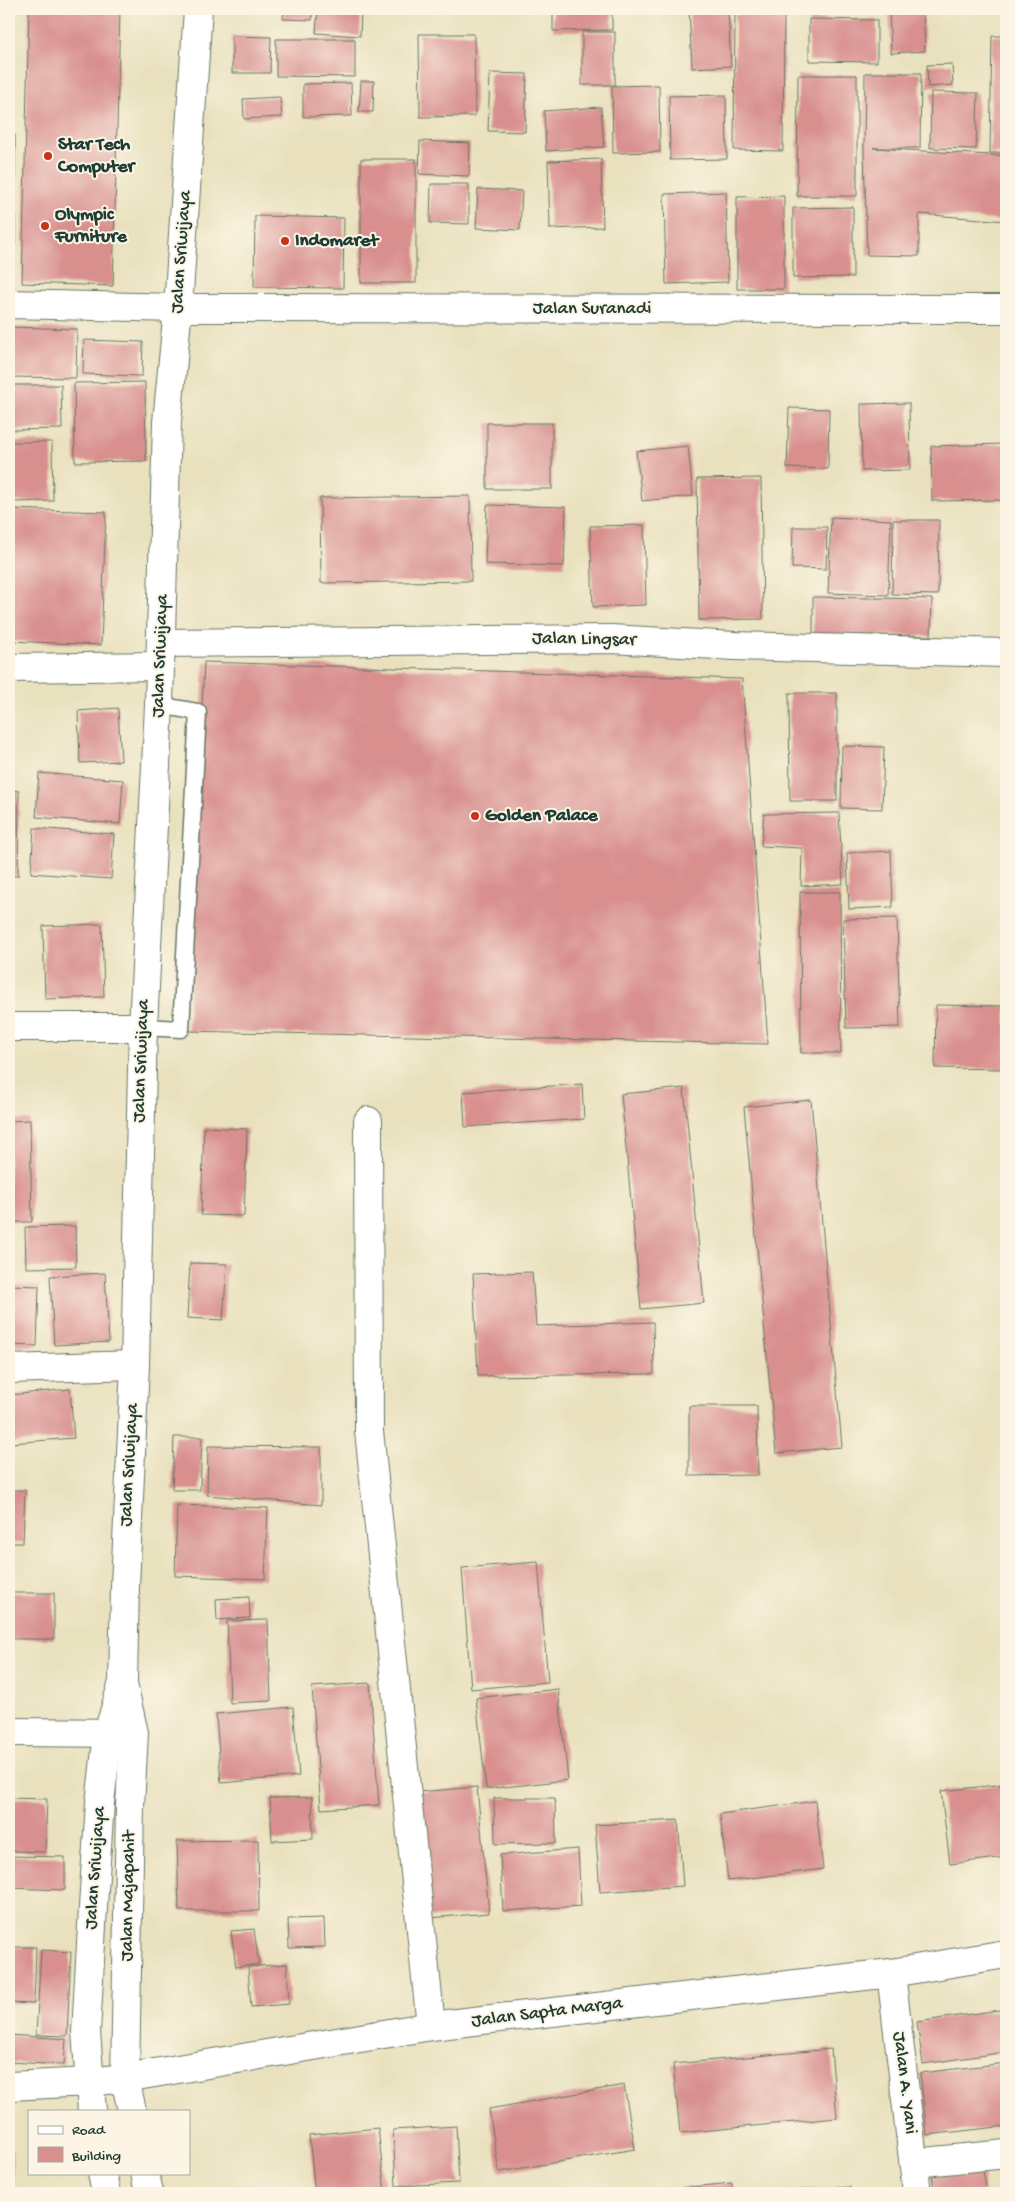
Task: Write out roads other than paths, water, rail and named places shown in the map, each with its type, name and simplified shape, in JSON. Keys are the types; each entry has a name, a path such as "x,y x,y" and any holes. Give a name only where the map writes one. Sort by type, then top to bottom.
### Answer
{"street":[{"name":"Jalan Sriwijaya","path":"123,1682 125,1586 135,1365 143,1027 159,705 168,422 178,308 198,9"},
{"name":"Jalan Suranadi","path":"9,304 178,308 1006,309"},
{"name":"Jalan Lingsar","path":"9,668 161,654 610,639 735,646 1006,653"},
{"path":"9,1027 143,1027"},
{"path":"368,1121 369,1431 431,2026"},
{"path":"9,1369 135,1365"},
{"name":"Jalan Majapahit","path":"123,1682 121,1733 130,1806 125,2078 132,2110"},
{"path":"9,1732 121,1733"},
{"name":"Jalan Sriwijaya","path":"92,2110 86,2032 100,1803 121,1733"},
{"name":"Jalan Sapta Marga","path":"9,2086 89,2082 125,2078 431,2026 891,1973 1006,1954"},
{"name":"Jalan A. Yani","path":"891,1973 917,2193"},
{"path":"914,2163 1006,2154"},
{"path":"102,2174 106,2193"},
{"path":"145,2174 149,2193"}],"lane":[{"path":"143,1027 181,1028 198,712 159,705"}],"place":[{"name":"Star Tech Computer","path":"48,156"},
{"name":"Olympic Furniture","path":"45,226"},
{"name":"Indomaret","path":"285,241"},
{"name":"Golden Palace","path":"475,816"}]}
